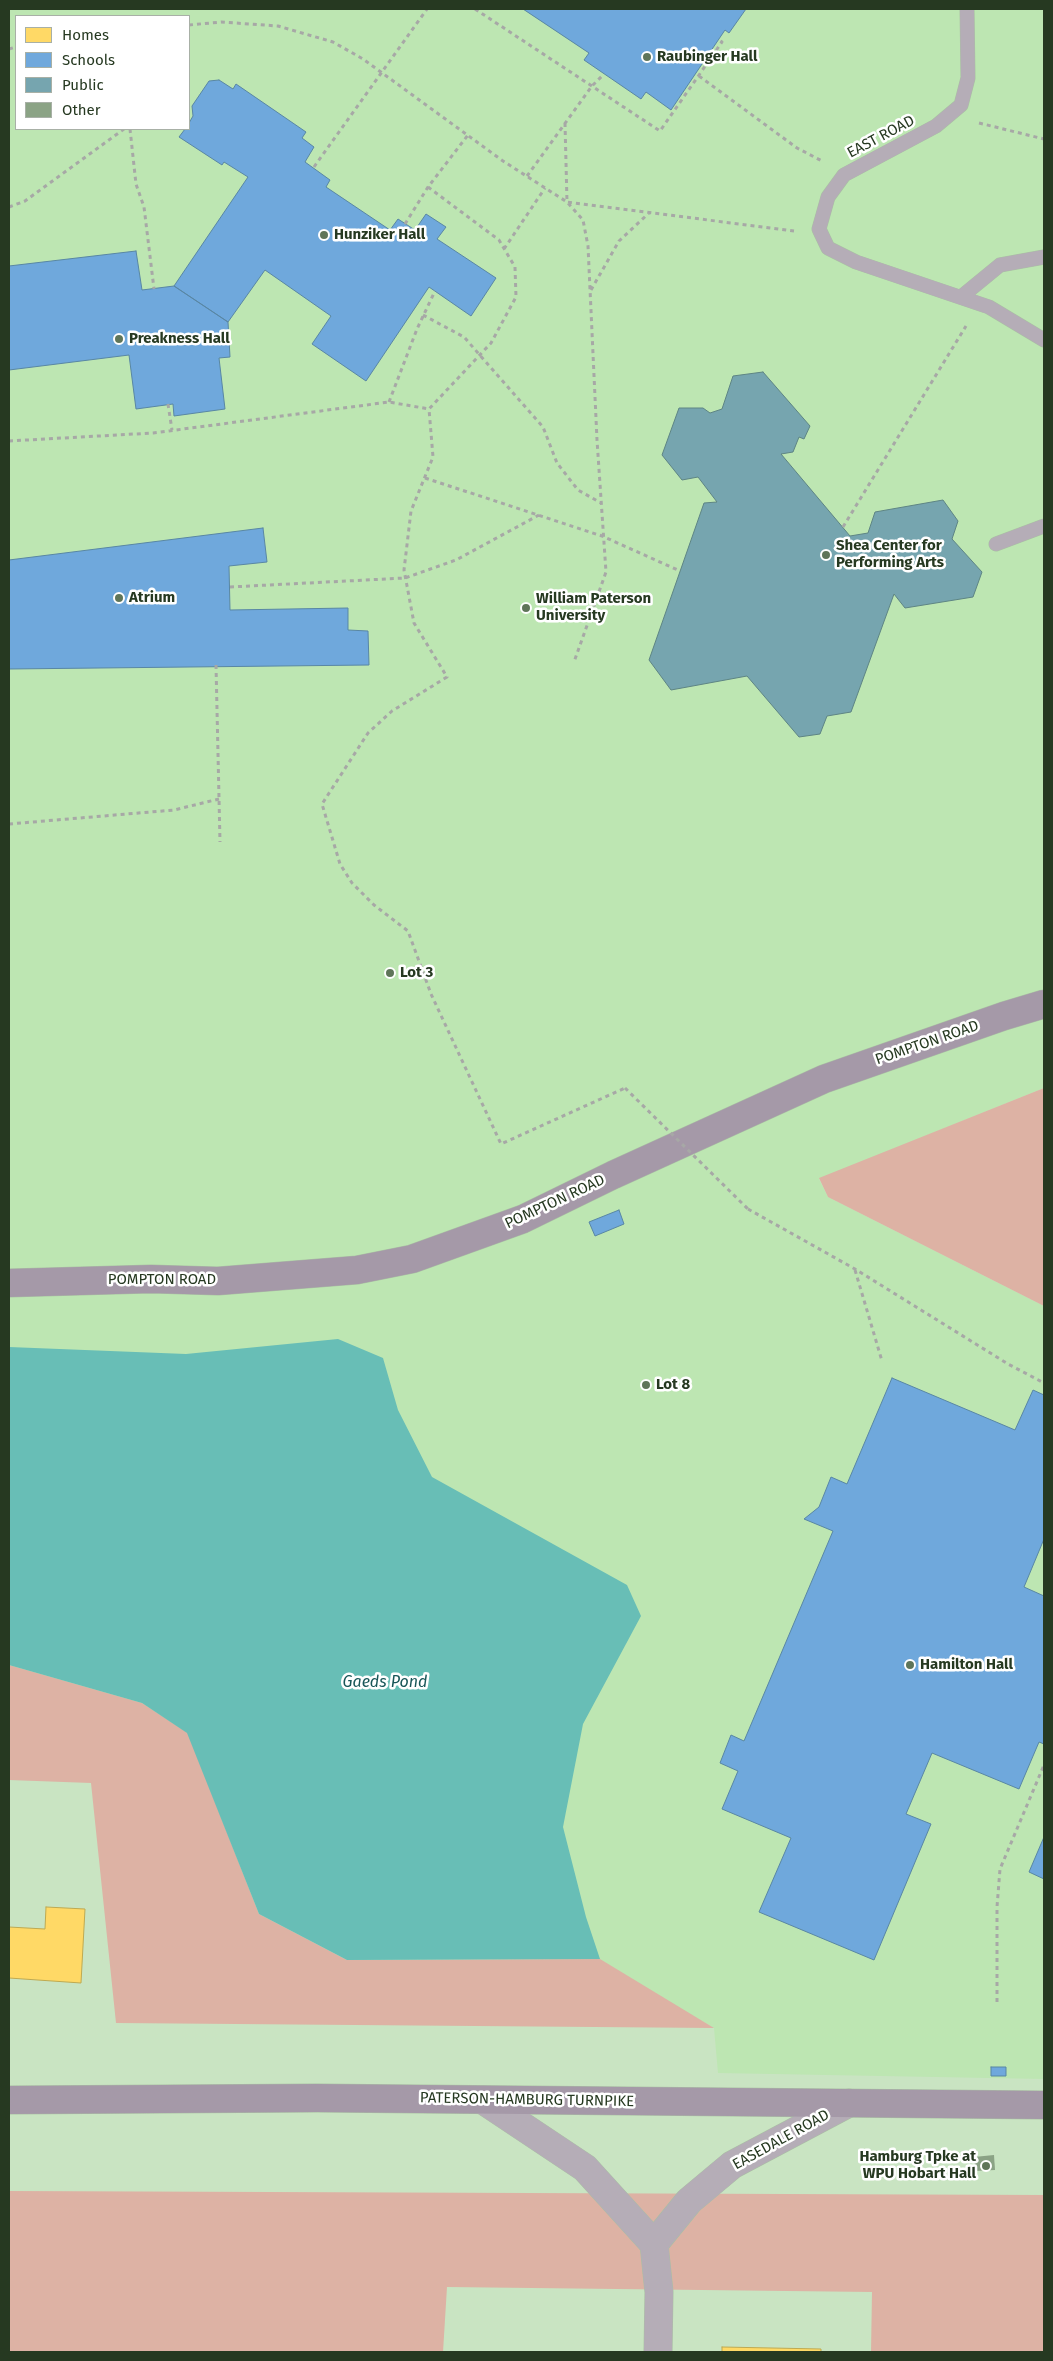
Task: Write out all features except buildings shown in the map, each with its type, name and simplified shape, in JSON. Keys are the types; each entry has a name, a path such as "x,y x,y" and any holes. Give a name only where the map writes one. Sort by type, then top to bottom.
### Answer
{"main road":[{"name":"POMPTON ROAD","path":"9,1283 151,1279 218,1280 357,1270 412,1259 523,1219 613,1175 824,1079 1004,1016 1044,1004"},
{"name":"PATERSON-HAMBURG TURNPIKE","path":"9,2100 483,2100 1044,2105"}],"street":[{"path":"483,2100 585,2168 654,2244 659,2292 658,2352"},
{"name":"EASEDALE ROAD","path":"654,2244 689,2201 732,2165 849,2103"}],"lane":[{"name":"EAST ROAD","path":"822,235 819,229 828,197 844,175 936,126 961,105 968,78 967,9"},
{"path":"822,235 828,248 856,262 989,308 1044,340"},
{"path":"961,297 1000,265 1044,257"},
{"path":"996,544 1044,526"}],"path":[{"path":"314,167 428,9"},
{"path":"476,9 660,131 722,42 719,40"},
{"path":"190,25 221,22 278,26 333,42 363,58 468,135 567,202 583,220 588,246 591,290 600,504 606,572 574,662"},
{"path":"527,176 592,86 604,74"},
{"path":"699,76 796,148 818,158 844,175"},
{"path":"949,115 1044,139"},
{"path":"565,123 567,202"},
{"path":"9,207 25,201 123,130"},
{"path":"130,130 136,184 144,207 154,289"},
{"path":"405,224 428,187 468,135"},
{"path":"428,187 499,240 515,267 516,297 491,342 429,409 433,457 411,511 404,570 414,623 447,677 392,711 368,733 322,804 340,864 352,883 374,905 408,931 431,994 501,1144 626,1088 748,1209 855,1269 1008,1364 1044,1382"},
{"path":"504,249 545,188"},
{"path":"567,202 822,235"},
{"path":"591,290 619,241 649,213"},
{"path":"389,402 423,315 435,291"},
{"path":"843,527 979,304"},
{"path":"423,315 464,337 480,354 543,427 557,463 578,490 600,504"},
{"path":"9,441 172,430 389,402 429,409"},
{"path":"168,404 172,430"},
{"path":"425,478 602,536 680,571"},
{"path":"230,587 405,578 456,560 539,515"},
{"path":"216,666 220,842"},
{"path":"9,824 174,810 219,799"},
{"path":"855,1269 882,1361"},
{"path":"997,2002 996,1907 1000,1869 1044,1765"}],"shaded area":[{"name":"William Paterson University","path":"9,9 1044,9 1044,1088 819,1179 828,1197 1044,1306 1044,2079 718,2073 714,2028 142,1703 9,1665"},
{"path":"1044,1088 1044,1306 828,1197 819,1178"},
{"path":"9,1665 142,1703 188,1733 259,1914 347,1960 600,1959 714,2028 116,2023 91,1783 9,1780"},
{"path":"9,2191 1044,2195 1044,2352 871,2352 872,2292 447,2287 443,2352 9,2352"}],"water":[{"name":"Gaeds Pond","path":"338,1339 383,1358 398,1410 432,1477 627,1585 641,1616 583,1724 563,1827 586,1917 600,1959 347,1960 259,1914 187,1733 142,1703 9,1665 9,1347 186,1354"}],"place":[{"name":"Raubinger Hall","path":"647,57"},
{"name":"Hunziker Hall","path":"324,235"},
{"name":"Preakness Hall","path":"119,339"},
{"name":"Shea Center for Performing Arts","path":"826,555"},
{"name":"Atrium","path":"119,598"},
{"name":"William Paterson University","path":"526,608"},
{"name":"Lot 3","path":"390,973"},
{"name":"Lot 8","path":"646,1385"},
{"name":"Hamilton Hall","path":"910,1665"},
{"name":"Hamburg Tpke at WPU Hobart Hall","path":"986,2166"}]}
